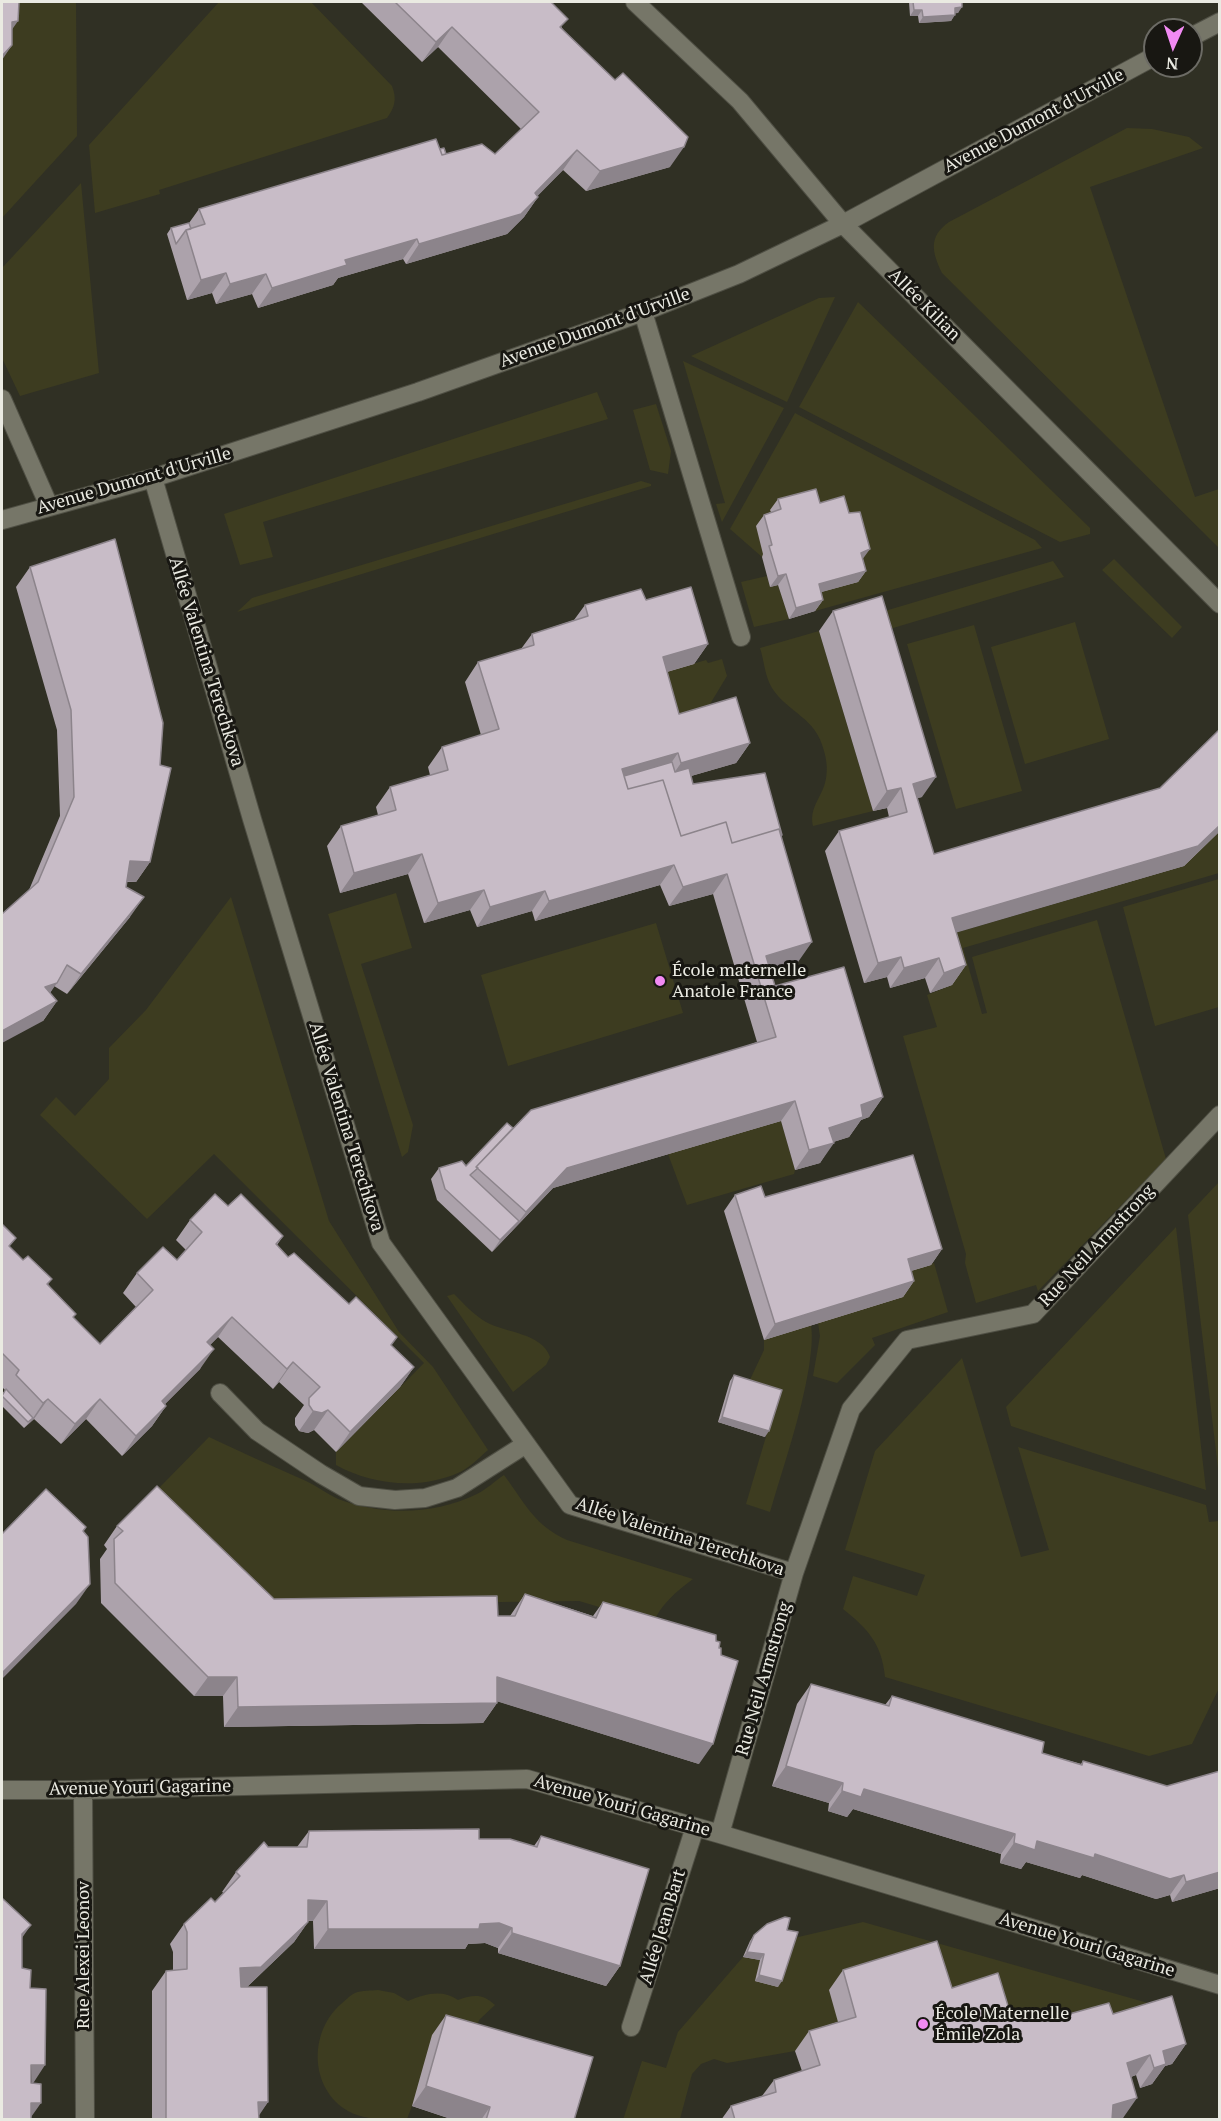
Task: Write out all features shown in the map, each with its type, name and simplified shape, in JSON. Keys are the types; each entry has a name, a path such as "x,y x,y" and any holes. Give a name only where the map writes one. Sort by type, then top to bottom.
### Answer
{"street":[{"name":"Allée Kilian","path":"634,2 740,100 843,224 1220,604"},
{"path":"1203,30 1220,21"},
{"name":"Avenue Dumont d'Urville","path":"2,520 153,478 418,392 643,312 739,274 843,224 1143,62"},
{"path":"643,312 741,637"},
{"path":"2,399 49,506"},
{"name":"Allée Valentina Terechkova","path":"153,478 381,1243 570,1505 794,1573"},
{"name":"Rue Neil Armstrong","path":"720,1834 794,1573 851,1409 907,1340 1033,1314 1220,1115"},
{"path":"220,1392 257,1431 321,1474 359,1496 395,1500 425,1498 457,1488 526,1444"},
{"name":"Avenue Youri Gagarine","path":"2,1790 527,1779 720,1834 1220,1985"},
{"name":"Rue Alexei Leonov","path":"83,1790 85,2120"},
{"name":"Allée Jean Bart","path":"631,2027 694,1827"}],"shaded area":[{"path":"16,2 76,2 77,136 2,218 2,41"},
{"path":"219,2 311,2 392,86 395,99 390,114 387,118 159,190 160,194 95,213 89,145"},
{"path":"1127,128 1152,129 1189,137 1203,148 1090,187 1195,497 1219,489 1219,548 942,273 934,252 938,233 949,222"},
{"path":"81,183 99,373 20,396 2,358 2,268"},
{"path":"835,297 787,402 691,356 819,298"},
{"path":"858,302 1090,528 1090,534 1060,542 799,407"},
{"path":"683,361 784,408 722,522 716,504 725,503"},
{"path":"597,392 608,419 263,522 273,557 240,565 224,514"},
{"path":"656,404 671,451 668,474 650,470 633,410"},
{"path":"795,413 1035,540 1042,548 815,611 773,520 762,557 730,529"},
{"path":"641,481 651,486 237,612 252,598"},
{"path":"1114,559 1182,627 1172,638 1102,570"},
{"path":"1053,561 1064,577 873,634 868,616"},
{"path":"767,576 770,587 778,585 789,619 754,627 741,582"},
{"path":"1075,622 1109,739 1025,764 991,647"},
{"path":"974,625 1022,791 956,809 907,644"},
{"path":"819,631 873,811 813,826 814,808 826,779 827,767 824,751 815,730 772,688 760,648"},
{"path":"722,659 727,676 704,714 663,724 649,677 706,660 708,663"},
{"path":"1219,831 1219,873 963,948 982,1014 987,1013 972,957 1097,920 1166,1159 1038,1291 1036,1285 976,1303 965,1263 966,1254 903,1036 937,1027 927,995 952,985 938,938 1184,866"},
{"path":"1219,879 1219,1007 1155,1026 1123,907"},
{"path":"396,893 412,948 361,964 413,1125 408,1152 402,1157 328,914"},
{"path":"231,897 329,1221 399,1332 433,1367 488,1450 458,1473 428,1482 396,1483 365,1477 336,1465 336,1452 424,1363 214,1154 147,1219 40,1115 56,1097 75,1116 109,1079 109,1048 146,1010"},
{"path":"656,923 683,1013 508,1066 481,975"},
{"path":"781,1121 795,1170 794,1174 687,1205 668,1154"},
{"path":"1219,1182 1219,1477 1188,1215"},
{"path":"1176,1227 1206,1490 1011,1426 1006,1407"},
{"path":"934,1263 948,1312 872,1338 875,1345 837,1383 813,1376 820,1336 818,1323 897,1275"},
{"path":"454,1294 486,1322 532,1338 539,1343 550,1357 546,1365 513,1392 447,1296"},
{"path":"811,1325 811,1351 802,1404 770,1512 746,1504 778,1396 747,1386 764,1350 764,1340"},
{"path":"962,1358 1021,1557 1049,1550 1018,1447 1206,1505 1209,1522 1219,1521 1219,1688 1192,1744 1149,1756 885,1677 877,1646 860,1623 843,1609 853,1576 917,1596 925,1575 845,1550 875,1451"},
{"path":"209,1437 306,1481 338,1499 373,1508 408,1511 443,1506 477,1494 504,1475 538,1520 556,1534 567,1540 693,1579 665,1604 653,1623 579,1601 272,1605 157,1490"},
{"path":"863,1922 1155,2005 1158,2016 842,2037 795,2051 727,2063 714,2059 701,2064 692,2074 680,2119 623,2120 642,2061 666,2068 678,2032 743,1957 760,1960 756,1981 794,1938"},
{"path":"378,1990 394,1993 408,2001 427,1995 440,1994 458,2000 473,1996 482,1997 495,2005 480,2019 471,2034 412,2106 407,2119 370,2118 348,2111 335,2101 320,2075 319,2045 330,2016 353,1994"}],"building":[{"path":"2,2 19,2 18,21 12,22 12,45 2,56"},
{"path":"395,2 551,2 568,19 560,27 615,80 623,73 688,137 684,147 600,171 577,150 535,193 538,197 521,214 419,244 417,239 345,260 347,265 272,288 266,274 230,284 226,273 201,280 186,230 205,224 199,209 436,139 442,155 482,144 495,154 539,112 452,27 436,42"},
{"path":"913,2 962,2 962,7 955,8 955,15 923,17 922,10 914,10"},
{"path":"444,148 446,154 442,155 440,149"},
{"path":"189,223 191,229 186,230 176,244 171,228"},
{"path":"816,489 820,503 844,496 849,513 860,512 870,549 861,553 866,571 819,584 823,600 796,608 786,574 778,576 769,546 772,545 764,515 781,509 778,499"},
{"path":"115,539 163,723 160,765 171,768 150,862 130,861 126,887 144,897 81,974 67,965 57,983 45,987 57,1001 2,1031 2,914 38,882 74,797 71,710 30,567"},
{"path":"691,587 708,644 663,657 679,714 736,697 750,743 681,763 678,753 622,769 628,789 663,780 681,836 726,822 732,843 779,829 812,942 766,956 775,986 844,967 883,1097 861,1105 863,1117 829,1128 834,1143 809,1150 795,1101 567,1168 526,1212 476,1167 531,1110 776,1037 727,874 683,887 674,865 549,901 545,891 490,907 484,890 438,903 422,854 354,873 341,826 396,810 390,787 448,770 442,747 499,729 478,662 534,645 532,634 588,616 585,605 641,589 646,600"},
{"path":"882,596 936,777 913,784 934,854 1160,788 1220,729 1220,825 1198,846 952,918 966,965 944,973 939,958 904,968 901,957 878,963 839,831 907,812 901,788 887,791 833,611"},
{"path":"672,762 675,772 689,768 693,784 765,773 782,835 779,829 732,843 726,822 681,836 663,780 628,789 624,776"},
{"path":"507,1123 513,1128 470,1175 519,1221 500,1240 445,1189 439,1168 462,1161 466,1166"},
{"path":"913,1155 942,1249 908,1259 914,1281 775,1324 735,1195 761,1186 765,1197"},
{"path":"215,1194 228,1206 241,1194 283,1236 276,1244 288,1257 294,1253 349,1304 356,1297 397,1337 391,1345 414,1367 350,1432 328,1410 322,1413 313,1411 309,1405 309,1398 320,1387 293,1362 287,1369 232,1317 207,1342 214,1349 162,1401 166,1406 136,1436 100,1399 75,1424 48,1399 43,1403 16,1375 19,1370 2,1353 2,1224 16,1238 9,1246 23,1260 28,1256 52,1279 47,1284 76,1314 73,1317 100,1344 153,1290 137,1273 163,1247 177,1260 202,1232 190,1220"},
{"path":"734,1375 782,1390 769,1431 722,1417"},
{"path":"6,1389 33,1418 28,1422 2,1396"},
{"path":"157,1486 274,1599 497,1596 498,1616 515,1616 525,1594 596,1618 603,1602 716,1635 716,1641 720,1642 721,1655 738,1661 713,1744 497,1677 497,1703 238,1707 237,1677 208,1677 115,1583 114,1539 123,1531 117,1526"},
{"path":"46,1489 86,1527 83,1531 88,1537 90,1584 2,1673 2,1534"},
{"path":"811,1684 889,1706 892,1696 1044,1742 1042,1753 1082,1765 1083,1761 1167,1786 1220,1771 1220,1872 1186,1882 1184,1875 1170,1879 1095,1854 1094,1858 1037,1841 1035,1850 1014,1843 1015,1834 864,1789 861,1797 842,1791 843,1783 786,1766"},
{"path":"479,1829 479,1839 510,1839 537,1847 541,1836 649,1869 620,1966 512,1933 512,1928 499,1923 480,1924 479,1929 328,1929 327,1901 308,1900 308,1922 261,1967 240,1968 241,1987 267,1987 268,2102 258,2102 259,2120 166,2120 166,1971 187,1969 187,1932 184,1924 211,1898 215,1902 240,1876 236,1872 264,1842 268,1847 307,1847 309,1831"},
{"path":"3,1899 31,1925 22,1934 22,1968 31,1970 30,1988 46,1989 45,2065 31,2065 31,2083 41,2084 41,2103 31,2103 31,2120 2,2120"},
{"path":"785,1917 790,1918 787,1930 798,1932 782,1981 759,1975 764,1954 747,1952 754,1935 767,1924"},
{"path":"937,1941 952,1988 998,1973 1012,2019 1059,2005 1062,2016 1109,2003 1113,2014 1172,1996 1186,2044 1163,2051 1166,2064 1154,2068 1150,2055 1127,2063 1137,2098 1113,2105 1112,2120 735,2120 731,2106 776,2092 774,2080 820,2065 809,2031 856,2017 843,1970"},
{"path":"446,2015 593,2057 574,2120 486,2120 490,2107 426,2086"}],"place":[{"name":"École maternelle Anatole France","path":"660,981"},
{"name":"École Maternelle Émile Zola","path":"923,2024"}]}
